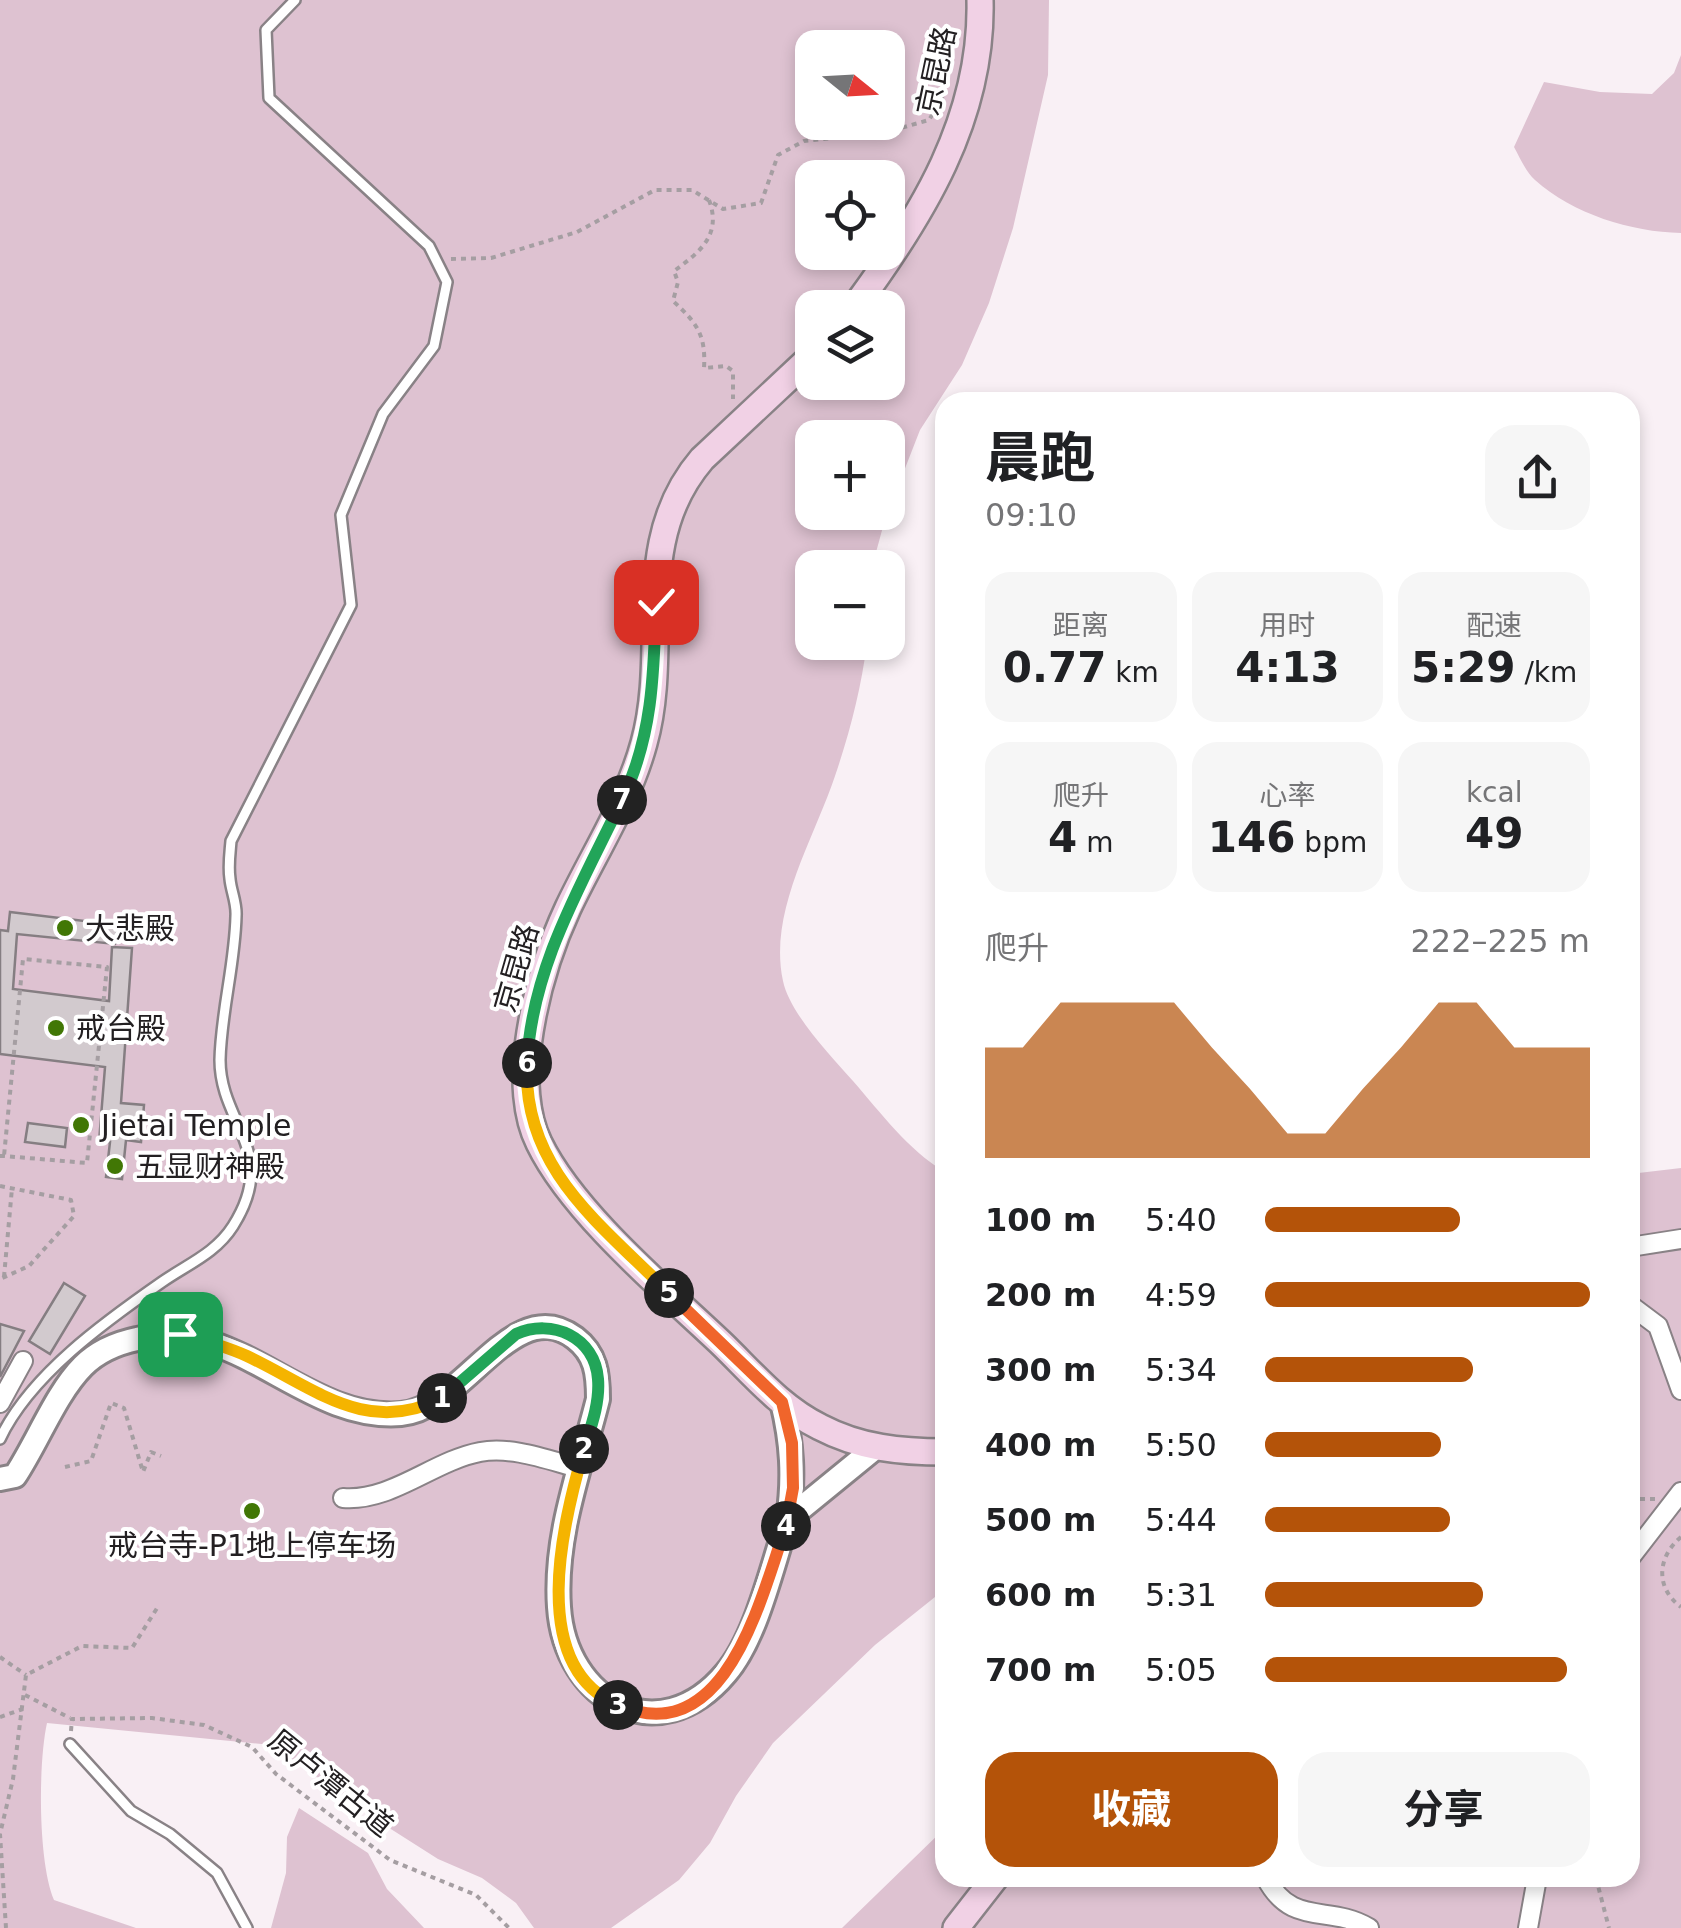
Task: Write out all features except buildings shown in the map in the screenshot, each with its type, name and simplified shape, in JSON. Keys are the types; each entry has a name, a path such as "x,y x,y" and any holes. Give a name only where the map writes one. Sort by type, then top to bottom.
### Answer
{"main road":[{"name":"京昆路","path":"866,290 917,217 947,159 970,91 980,0"},
{"name":"京昆路","path":"795,372 685,478 662,527 651,711 644,744 628,788 551,950 534,1014 526,1078 536,1138 568,1188 782,1402 819,1427 875,1448 935,1451"},
{"path":"956,1928 988,1887"}],"street":[{"path":"1640,1245 1681,1239"},
{"path":"1640,1309 1658,1326 1681,1390"},
{"path":"0,1479 14,1476 83,1366 105,1350 156,1334 180,1334 214,1342 355,1409 404,1414 448,1394 516,1334 530,1328 558,1329 585,1346 598,1377 598,1399 559,1553 559,1610 576,1667 604,1700 656,1713 681,1708 703,1697 728,1671 746,1638 788,1519 793,1488 792,1443 782,1402"},
{"path":"0,1403 22,1361"},
{"path":"788,1519 875,1448"},
{"path":"342,1498 364,1500 464,1456 486,1451 520,1454 579,1468"},
{"path":"1640,1545 1681,1492"},
{"path":"1273,1887 1287,1904 1306,1914 1345,1918 1370,1928"},
{"path":"1528,1928 1535,1887"}],"lane":[{"path":"0,1438 10,1417 102,1324 200,1261 233,1226 245,1198 252,1156 231,1110 220,1063 236,912 229,877 231,841 351,605 341,515 383,414 434,346 448,282 428,246 269,98 266,30 294,0"},
{"path":"70,1744 131,1810 170,1834 217,1873 247,1928"}],"path":[{"path":"435,259 491,258 577,232 655,190 692,190 723,209 761,203 778,155 804,140 883,133 929,120 950,82"},
{"path":"709,200 715,216 706,249 674,271 678,282 673,301 698,324 706,344 704,368 726,366 733,371 733,400 750,414"},
{"path":"23,959 107,967 87,1163 2,1156 23,959"},
{"path":"0,1186 71,1200 74,1216 29,1266 2,1278"},
{"path":"2,1278 12,1188"},
{"path":"64,1467 91,1461 111,1404 124,1408 143,1472 151,1452 160,1456"},
{"path":"1681,1537 1670,1547 1661,1571 1668,1596 1681,1607"},
{"path":"26,1675 82,1646 132,1648 159,1605"},
{"path":"0,1658 26,1675"},
{"path":"6,1928 0,1834 26,1696 26,1675"},
{"path":"26,1696 72,1719 70,1744"},
{"path":"0,1716 23,1709"},
{"name":"原卢潭古道","path":"72,1719 152,1718 204,1725 252,1747 276,1774 390,1860 476,1895 509,1928"},
{"path":"1599,1887 1610,1928"}],"shaded area":[{"path":"0,0 1049,0 1048,75 1013,228 989,303 962,365 945,392 935,392 935,407 920,430 905,468 905,420 795,420 795,530 882,530 877,550 795,550 795,660 864,660 835,776 787,902 780,955 783,981 802,1021 823,1047 907,1142 935,1165 935,1597 875,1645 773,1743 736,1796 710,1843 679,1880 611,1928 534,1928 516,1903 482,1878 438,1859 272,1745 47,1723 41,1813 45,1862 54,1900 136,1928 0,1928"},
{"path":"1681,55 1681,233 1642,229 1604,219 1550,192 1529,173 1514,147 1544,82 1600,92 1652,94 1674,73"},
{"path":"1681,1168 1681,1928 842,1928 935,1838 935,1887 1640,1887 1640,1173"},
{"path":"299,1808 368,1853 387,1889 424,1928 271,1928 286,1873 287,1837"}],"place":[{"name":"大悲殿","path":"65,928"},
{"name":"戒台殿","path":"56,1028"},
{"name":"Jietai Temple","path":"81,1125"},
{"name":"五显财神殿","path":"115,1166"},
{"name":"戒台寺-P1地上停车场","path":"252,1511"}],"route":[{"path":"180,1334 245,1355 355,1409 404,1414 448,1394 516,1334 544,1327 572,1336 594,1360 598,1377 598,1399 559,1553 559,1610 576,1667 604,1700 656,1713 681,1708 703,1697 728,1671 746,1638 788,1519 793,1488 792,1443 782,1402 568,1188 548,1162 528,1108 528,1048 551,950 628,788 644,744 654,678 656,602"}]}
